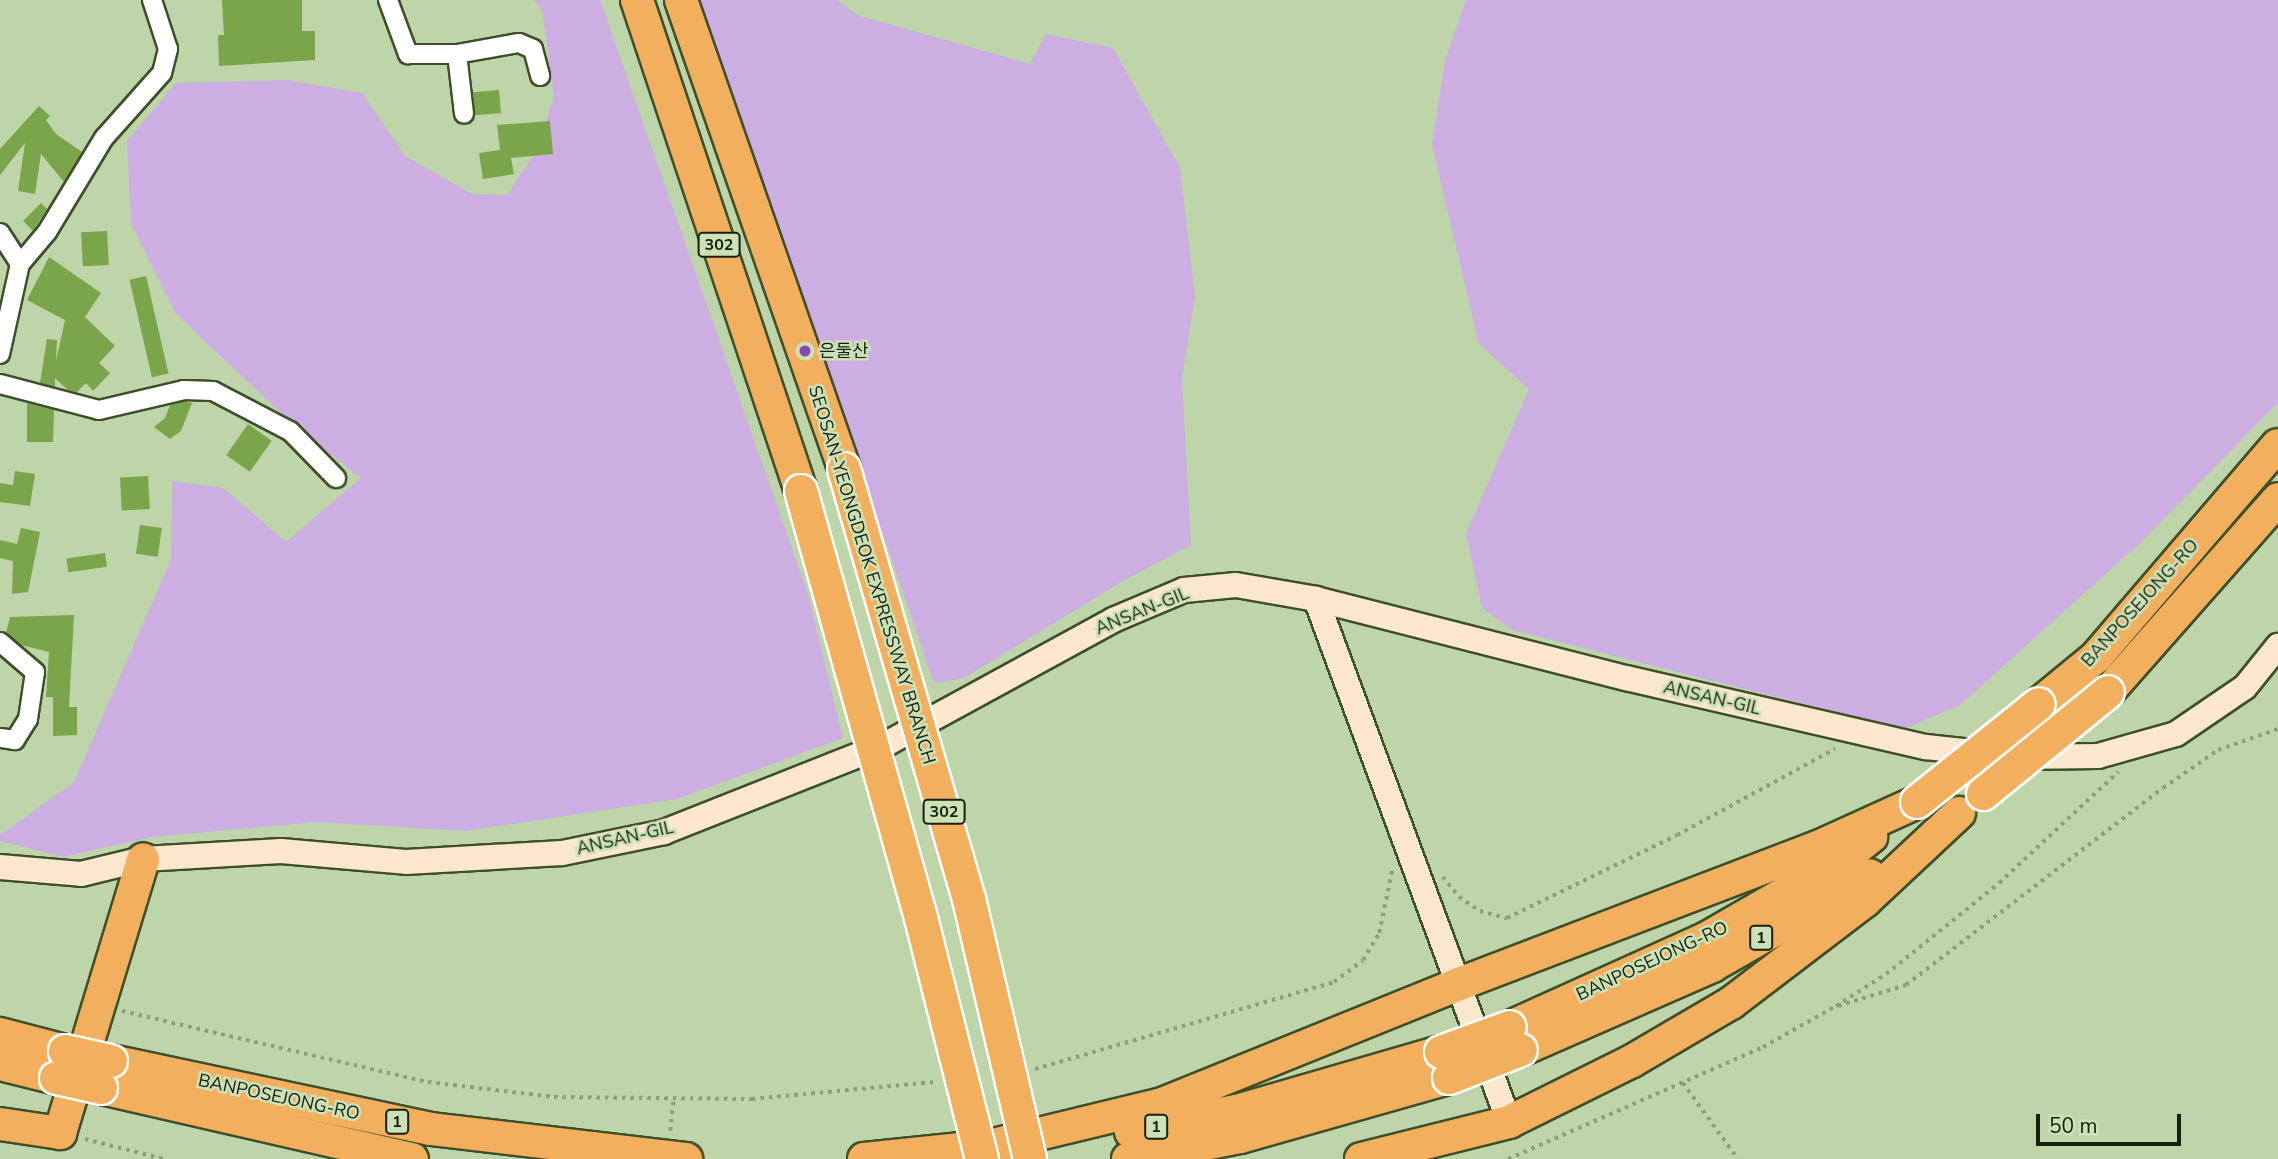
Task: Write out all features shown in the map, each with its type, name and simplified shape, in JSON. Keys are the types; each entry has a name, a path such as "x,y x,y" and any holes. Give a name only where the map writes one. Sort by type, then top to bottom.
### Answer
{"highway":[{"name":"302","path":"637,0 801,491 987,1152"},
{"name":"SEOSAN-YEONGDEOK EXPRESSWAY BRANCH","path":"681,0 844,469 969,899 1030,1159"},
{"name":"BANPOSEJONG-RO","path":"1516,1038 1705,939 1839,862 1917,802 2096,657 2278,445"},
{"name":"BANPOSEJONG-RO","path":"1128,1159 1240,1137 1445,1065 1712,965 1856,884 1971,804 2108,692 2278,499"},
{"path":"987,1152 1161,1104 1459,984 1818,847 1917,802"},
{"path":"1361,1159 1509,1122 1632,1061 1731,1003 1865,901 1971,804"},
{"path":"0,1124 55,1133 100,1005 143,859"},
{"name":"BANPOSEJONG-RO","path":"0,1034 60,1065"},
{"name":"BANPOSEJONG-RO","path":"0,1064 60,1065 431,1129 678,1150"},
{"name":"BANPOSEJONG-RO","path":"864,1159 987,1152 1122,1134 1445,1065"},
{"name":"BANPOSEJONG-RO","path":"106,1074 412,1159"}],"street":[{"path":"0,354 20,264 47,232 104,138 162,73 168,49 152,0"},
{"path":"388,0 408,54 457,54 519,43 533,49 540,76"},
{"path":"457,54 464,114"},
{"path":"0,233 20,264"},
{"path":"0,384 99,410 184,390 213,391 290,431 336,478"},
{"name":"ANSAN-GIL","path":"0,867 81,874 143,859 281,851 406,862 562,853 664,832 886,744 1044,655 1184,590 1236,585 1316,599 1926,747 2018,757 2098,756 2132,749 2176,734 2245,687 2278,646"},
{"path":"1316,599 1509,1122"},
{"path":"0,642 35,672 28,719 15,740 0,738"}],"path":[{"path":"1836,1006 1906,985 2163,788 2218,750 2278,729"},
{"path":"1438,870 1459,897 1480,911 1507,918 1677,835 1864,733"},
{"path":"1508,1159 1763,1047 1886,974 2048,841 2113,781 2132,749"},
{"path":"1028,1070 1054,1066 1334,982 1363,960 1379,933 1393,867"},
{"path":"100,1005 428,1082 555,1097 673,1101 752,1099 951,1081"},
{"path":"1683,1083 1738,1159"},
{"path":"673,1101 678,1150"},
{"path":"55,1133 164,1159"}],"shaded area":[{"path":"534,0 600,0 808,594 843,738 677,799 466,831 317,822 151,837 63,857 0,841 0,835 74,782 171,560 172,481 223,488 286,542 361,478 300,431 176,314 131,223 127,141 176,83 287,80 362,93 405,156 472,194 507,195 536,151 554,97 542,9"},
{"path":"700,0 837,0 857,15 1030,64 1046,34 1113,48 1180,168 1195,296 1182,379 1191,545 1123,581 964,678 934,683"},
{"path":"1466,0 2278,0 2278,403 2139,544 1960,705 1904,729 1512,630 1482,608 1466,534 1529,389 1479,344 1432,145 1445,61"}],"building":[{"path":"222,0 302,0 302,31 315,31 315,60 219,66 218,35 224,35"},
{"path":"499,90 501,113 475,115 473,92"},
{"path":"39,106 50,116 46,120 56,134 82,152 64,182 41,154 35,194 18,191 25,143 0,175 0,149"},
{"path":"550,121 553,154 511,158 514,174 483,179 479,153 500,150 497,125"},
{"path":"41,203 47,209 33,231 23,221"},
{"path":"107,231 109,265 83,266 81,232"},
{"path":"49,257 101,293 85,317 115,346 99,363 110,373 93,391 86,383 77,392 68,390 55,378 55,387 40,383 47,339 57,340 56,361 65,320 27,300"},
{"path":"146,276 168,373 152,377 129,280"},
{"path":"185,401 192,403 181,431 170,439 154,427 165,418 170,405"},
{"path":"27,403 54,410 53,442 27,442"},
{"path":"248,424 272,441 250,472 226,455"},
{"path":"15,471 35,474 30,506 0,502 0,483 13,485"},
{"path":"148,476 150,509 122,510 120,477"},
{"path":"140,525 162,528 158,557 136,554"},
{"path":"21,528 40,532 28,592 12,594 13,561 0,558 0,540 17,544"},
{"path":"105,553 107,567 68,572 66,558"},
{"path":"74,615 69,707 77,707 77,735 53,736 53,697 46,697 49,652 21,645 6,633 10,617"}],"place":[{"name":"은둘산","path":"805,351"}]}
